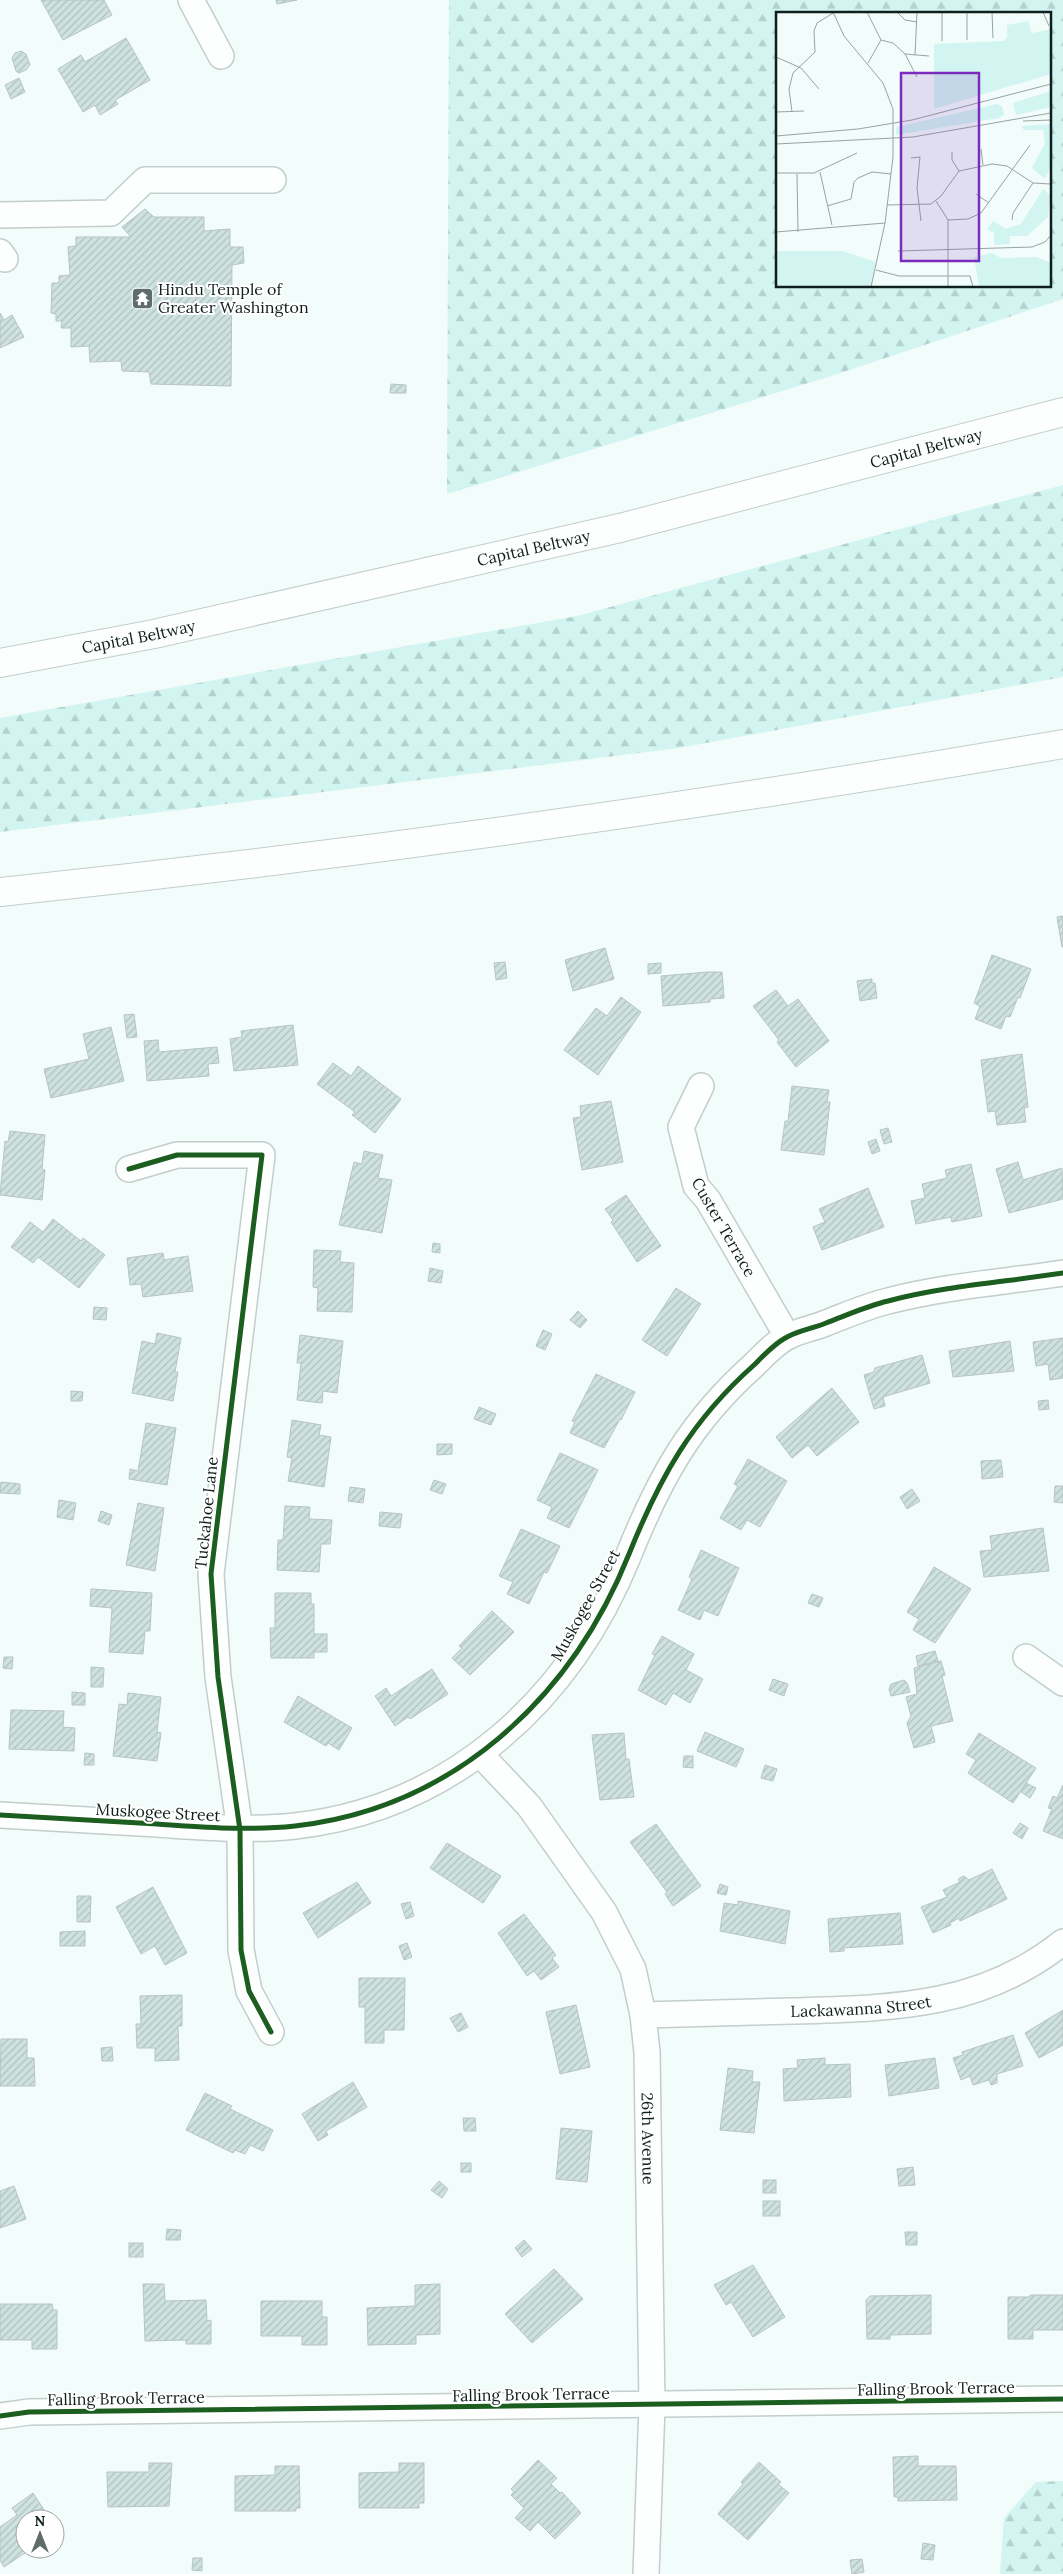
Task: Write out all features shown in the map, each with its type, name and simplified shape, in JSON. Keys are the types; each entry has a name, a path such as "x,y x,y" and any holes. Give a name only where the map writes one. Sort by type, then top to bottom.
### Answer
{"highway":[{"name":"Capital Beltway","path":"0,663 154,634 620,528 1063,412"},
{"path":"0,892 394,848 663,809 1063,744"}],"street":[{"path":"191,0 221,56"},
{"path":"0,215 111,213 144,180 273,180"},
{"name":"Custer Terrace","path":"701,1086 681,1127 696,1186 708,1200 787,1336"},
{"name":"Tuckahoe Lane","path":"130,1169 177,1155 262,1155 211,1574 218,1677 240,1830 241,1950 249,1991 271,2032"},
{"name":"Muskogee Street","path":"0,1815 240,1830 295,1826 362,1812 404,1796 449,1773 480,1754 521,1720 552,1686 577,1651 627,1559 643,1518 664,1474 688,1437 736,1381 787,1336 889,1301 1063,1273"},
{"path":"1026,1657 1063,1683"},
{"name":"26th Avenue","path":"480,1754 529,1806 604,1912 633,1969 643,2015 647,2052 652,2405 646,2574"},
{"name":"Lackawanna Street","path":"643,2015 817,2010 924,2004 969,1993 1009,1977 1063,1942"},
{"name":"Falling Brook Terrace","path":"0,2416 29,2412 1063,2398"}],"green space":[{"path":"449,0 1063,0 1063,299 828,377 447,494"},
{"path":"1063,485 1063,677 679,748 0,832 0,718 577,616"},
{"path":"1063,2481 1063,2574 1000,2574 1004,2518 1036,2482"}],"building":[{"path":"41,0 104,0 112,15 63,40"},
{"path":"276,0 297,0 277,4"},
{"path":"126,38 150,80 115,100 118,104 100,115 95,105 83,112 58,69 81,55 85,62"},
{"path":"21,51 26,54 30,65 26,70 19,73 16,71 12,58 15,53"},
{"path":"19,78 25,92 11,99 5,85"},
{"name":"Hindu Temple of Greater Washington","path":"145,209 154,217 204,217 204,231 230,229 230,247 243,247 244,263 232,265 231,386 151,384 149,372 122,371 121,361 90,362 89,346 71,347 71,328 61,328 62,321 56,321 56,314 51,313 52,283 59,283 59,276 70,275 68,247 76,246 76,237 131,237 122,227"},
{"path":"0,313 4,320 12,315 24,337 0,348"},
{"path":"391,384 406,385 406,393 390,393"},
{"path":"1063,916 1063,947 1062,947 1057,917"},
{"path":"605,948 614,979 573,991 565,960"},
{"path":"992,955 1031,969 1020,998 1018,997 1010,1017 1006,1016 1001,1029 975,1019 980,1006 974,1003"},
{"path":"505,962 507,978 496,980 494,963"},
{"path":"661,963 661,973 648,974 648,964"},
{"path":"722,972 724,998 710,999 710,1002 663,1006 661,976"},
{"path":"872,979 872,983 875,983 877,998 860,1001 857,981"},
{"path":"776,990 788,1006 798,999 829,1041 796,1067 777,1042 779,1040 753,1006"},
{"path":"621,997 641,1012 598,1075 564,1050 596,1008 607,1016"},
{"path":"134,1014 137,1037 127,1038 124,1015"},
{"path":"293,1025 298,1065 234,1071 230,1039 242,1037 241,1031"},
{"path":"111,1027 124,1081 51,1098 44,1069 89,1059 83,1034"},
{"path":"158,1040 159,1052 217,1047 219,1063 208,1064 209,1076 147,1081 144,1041"},
{"path":"1022,1054 1028,1107 1024,1108 1026,1122 997,1125 995,1111 988,1112 981,1060"},
{"path":"333,1063 351,1076 358,1066 401,1099 375,1133 352,1115 355,1112 317,1084"},
{"path":"792,1086 829,1090 827,1102 830,1102 824,1155 781,1150 785,1121 788,1121"},
{"path":"611,1101 623,1162 582,1170 573,1118 581,1117 580,1106"},
{"path":"888,1128 892,1142 884,1144 880,1130"},
{"path":"10,1131 45,1135 42,1169 45,1170 42,1200 0,1195 5,1141 8,1142"},
{"path":"876,1139 880,1151 872,1154 868,1142"},
{"path":"364,1151 383,1155 378,1178 392,1180 382,1233 339,1225 354,1162 362,1164"},
{"path":"1018,1162 1023,1180 1062,1168 1063,1199 1009,1213 996,1169"},
{"path":"971,1164 982,1216 952,1222 951,1217 916,1224 911,1201 925,1198 922,1184 947,1178 945,1170"},
{"path":"868,1188 884,1227 822,1250 813,1227 825,1222 819,1209"},
{"path":"626,1195 661,1246 637,1262 611,1222 613,1220 605,1209"},
{"path":"53,1219 81,1241 83,1238 105,1255 79,1288 38,1257 33,1263 11,1247 30,1222 43,1232"},
{"path":"433,1243 440,1244 440,1253 432,1252"},
{"path":"314,1250 341,1251 340,1262 354,1263 352,1312 317,1311 318,1288 313,1287"},
{"path":"163,1253 164,1260 188,1256 193,1291 143,1297 141,1284 130,1285 127,1258"},
{"path":"430,1268 443,1271 441,1283 428,1281"},
{"path":"676,1288 701,1304 667,1356 642,1340"},
{"path":"94,1307 107,1308 106,1320 93,1319"},
{"path":"578,1311 587,1320 580,1328 570,1320"},
{"path":"543,1330 552,1334 545,1350 536,1346"},
{"path":"157,1333 181,1338 175,1372 178,1372 173,1401 132,1393 142,1341 155,1344"},
{"path":"300,1335 343,1341 337,1393 323,1391 322,1403 297,1400 301,1363 297,1363"},
{"path":"1063,1338 1063,1378 1050,1380 1048,1364 1036,1366 1033,1342"},
{"path":"1010,1341 1014,1371 953,1377 949,1351"},
{"path":"922,1355 930,1383 883,1397 885,1406 874,1409 864,1375 874,1372 875,1368"},
{"path":"596,1374 635,1392 604,1448 570,1433 575,1422 572,1421"},
{"path":"832,1388 859,1422 817,1456 808,1445 792,1458 776,1437"},
{"path":"71,1391 83,1392 82,1401 71,1401"},
{"path":"1048,1400 1049,1409 1039,1410 1038,1401"},
{"path":"479,1407 496,1414 491,1425 474,1419"},
{"path":"292,1420 321,1425 319,1435 331,1437 324,1487 288,1481 292,1458 287,1457"},
{"path":"146,1423 176,1428 167,1485 129,1479 130,1469 138,1471"},
{"path":"437,1444 452,1444 452,1454 437,1455"},
{"path":"560,1453 598,1470 569,1528 547,1518 552,1507 537,1500"},
{"path":"748,1459 787,1481 760,1527 747,1520 741,1530 720,1518 738,1486 734,1484"},
{"path":"1001,1460 1003,1477 982,1479 981,1461"},
{"path":"434,1480 446,1484 442,1494 430,1490"},
{"path":"1,1482 20,1484 20,1494 0,1493"},
{"path":"1055,1486 1063,1486 1063,1503 1054,1502"},
{"path":"350,1487 365,1489 363,1503 348,1501"},
{"path":"912,1489 920,1501 907,1509 900,1497"},
{"path":"59,1500 76,1503 73,1520 57,1517"},
{"path":"138,1503 164,1508 155,1571 126,1565"},
{"path":"285,1506 310,1507 309,1519 332,1520 330,1544 321,1544 319,1572 277,1570 278,1540 283,1540"},
{"path":"101,1511 112,1515 109,1525 98,1521"},
{"path":"380,1512 402,1514 400,1528 379,1526"},
{"path":"1043,1528 1049,1571 984,1577 980,1551 992,1550 990,1536"},
{"path":"521,1529 560,1546 547,1573 544,1572 529,1604 507,1594 513,1582 499,1576"},
{"path":"701,1550 739,1568 718,1616 704,1610 700,1620 678,1610 692,1579 689,1577"},
{"path":"934,1567 971,1589 935,1643 913,1630 919,1619 907,1612"},
{"path":"91,1589 152,1593 150,1631 145,1631 143,1654 109,1652 112,1608 90,1606"},
{"path":"275,1593 311,1593 311,1604 314,1604 314,1634 327,1634 327,1652 314,1652 314,1658 271,1658 270,1628 275,1628"},
{"path":"812,1594 823,1598 819,1607 808,1603"},
{"path":"492,1611 514,1632 470,1675 452,1658 462,1648 459,1646"},
{"path":"662,1636 694,1654 686,1670 703,1679 690,1703 673,1693 666,1705 638,1690 655,1655 652,1654"},
{"path":"935,1651 938,1661 918,1666 916,1656"},
{"path":"4,1657 13,1657 12,1669 3,1668"},
{"path":"941,1661 945,1675 942,1676 953,1721 931,1726 935,1742 914,1748 907,1723 911,1716 906,1697 917,1694 914,1668"},
{"path":"91,1667 104,1668 103,1687 91,1687"},
{"path":"432,1669 448,1694 410,1719 408,1717 395,1726 375,1696 386,1688 391,1696"},
{"path":"773,1679 788,1684 784,1696 769,1690"},
{"path":"904,1680 910,1692 891,1696 889,1689 891,1684"},
{"path":"72,1692 85,1693 85,1705 72,1705"},
{"path":"128,1693 161,1697 157,1732 161,1733 157,1761 113,1756 119,1704 127,1705"},
{"path":"298,1696 352,1728 339,1750 328,1743 326,1746 284,1722"},
{"path":"11,1710 64,1711 63,1727 75,1728 74,1751 9,1749"},
{"path":"705,1732 744,1749 736,1767 697,1751"},
{"path":"624,1733 626,1759 629,1759 634,1797 600,1800 592,1735"},
{"path":"979,1733 1036,1768 1013,1803 968,1773 976,1760 966,1754"},
{"path":"85,1753 94,1754 94,1765 84,1765"},
{"path":"684,1756 693,1756 693,1768 683,1767"},
{"path":"765,1765 777,1769 773,1781 761,1778"},
{"path":"1026,1783 1036,1788 1030,1798 1021,1792"},
{"path":"1063,1785 1063,1839 1043,1831 1052,1809 1048,1808 1053,1796 1057,1798"},
{"path":"1020,1823 1028,1828 1022,1839 1013,1833"},
{"path":"656,1824 701,1886 673,1906 665,1894 667,1892 630,1842"},
{"path":"447,1843 501,1876 483,1903 430,1868"},
{"path":"992,1869 1007,1899 960,1921 959,1918 950,1923 951,1925 933,1933 921,1907 947,1897 943,1890 960,1882 958,1879 964,1876 969,1880"},
{"path":"357,1882 371,1903 318,1938 303,1913"},
{"path":"720,1884 728,1887 726,1895 717,1893"},
{"path":"153,1887 187,1953 165,1965 155,1946 141,1954 116,1907"},
{"path":"77,1896 91,1896 90,1922 77,1922"},
{"path":"738,1901 790,1911 785,1944 720,1931 724,1903 738,1905"},
{"path":"410,1902 414,1916 406,1919 401,1904"},
{"path":"900,1913 903,1944 844,1948 844,1951 830,1952 828,1919"},
{"path":"524,1914 556,1955 552,1958 559,1967 541,1980 534,1971 527,1976 498,1933"},
{"path":"85,1931 85,1946 60,1946 60,1932"},
{"path":"407,1943 412,1957 404,1960 399,1946"},
{"path":"359,1978 405,1978 404,2030 384,2030 384,2043 365,2043 365,2007 359,2007"},
{"path":"182,1995 182,2026 178,2026 179,2060 155,2061 155,2048 137,2048 136,2024 141,2024 140,1996"},
{"path":"576,2005 590,2067 560,2074 546,2012"},
{"path":"1063,2010 1063,2045 1039,2058 1025,2033"},
{"path":"461,2013 468,2027 458,2032 450,2018"},
{"path":"1013,2035 1023,2066 997,2074 997,2083 991,2085 989,2080 973,2085 970,2076 961,2080 953,2058 963,2055 962,2052"},
{"path":"1,2039 27,2039 27,2058 34,2058 35,2086 0,2086"},
{"path":"112,2047 113,2061 102,2061 101,2048"},
{"path":"825,2058 825,2065 850,2064 851,2097 784,2101 783,2069 798,2068 797,2060"},
{"path":"935,2058 939,2088 889,2096 885,2065"},
{"path":"728,2068 753,2071 752,2082 760,2082 754,2133 720,2130"},
{"path":"353,2082 367,2107 326,2131 328,2135 318,2141 302,2114"},
{"path":"205,2093 232,2106 230,2109 273,2130 263,2151 250,2145 245,2154 235,2150 233,2153 186,2130"},
{"path":"463,2118 475,2118 476,2131 464,2131"},
{"path":"561,2128 592,2131 587,2182 556,2179"},
{"path":"461,2163 471,2163 471,2172 461,2172"},
{"path":"913,2167 915,2185 899,2186 897,2169"},
{"path":"763,2180 776,2180 776,2193 763,2193"},
{"path":"439,2181 448,2189 442,2198 431,2190"},
{"path":"14,2186 26,2219 0,2228 0,2191"},
{"path":"763,2201 780,2201 780,2216 763,2216"},
{"path":"167,2229 181,2230 180,2240 166,2240"},
{"path":"905,2232 917,2232 917,2245 906,2245"},
{"path":"524,2240 532,2249 522,2257 515,2248"},
{"path":"129,2243 143,2243 143,2257 129,2257"},
{"path":"753,2265 785,2317 753,2337 731,2302 726,2305 714,2285"},
{"path":"554,2269 583,2299 532,2343 505,2314"},
{"path":"143,2284 164,2284 165,2301 206,2300 207,2321 211,2320 211,2344 186,2344 186,2340 145,2341"},
{"path":"440,2284 440,2334 416,2335 416,2344 368,2345 367,2308 415,2306 415,2285"},
{"path":"931,2295 931,2334 890,2335 890,2339 867,2339 866,2300 870,2296"},
{"path":"1030,2295 1063,2295 1063,2330 1033,2330 1033,2339 1008,2339 1008,2297 1030,2297"},
{"path":"261,2301 322,2301 322,2317 327,2317 327,2345 302,2345 302,2336 261,2336"},
{"path":"0,2304 52,2304 53,2310 57,2310 57,2349 32,2349 32,2340 0,2340"},
{"path":"918,2456 918,2466 956,2466 957,2500 898,2501 898,2497 894,2497 893,2457"},
{"path":"538,2460 557,2478 551,2484 560,2493 562,2492 581,2513 555,2539 538,2522 530,2531 515,2518 524,2508 511,2495 514,2492 511,2489"},
{"path":"759,2462 781,2482 778,2484 789,2493 748,2540 718,2514 743,2484 741,2482"},
{"path":"149,2463 172,2463 169,2506 108,2507 107,2472 149,2472"},
{"path":"399,2463 424,2463 424,2503 419,2503 419,2508 359,2508 359,2473 399,2472"},
{"path":"275,2466 299,2466 300,2508 296,2508 296,2511 235,2511 235,2476 275,2475"},
{"path":"33,2493 43,2509 15,2509 15,2512 12,2508"},
{"path":"15,2516 16,2559 4,2567 0,2560 0,2527"},
{"path":"923,2543 935,2545 933,2560 921,2559"},
{"path":"193,2558 202,2558 202,2571 192,2570"},
{"path":"862,2559 864,2572 852,2574 850,2560"}],"cycle path":[{"path":"129,1169 177,1155 262,1155 211,1574 218,1677 240,1830 241,1950 249,1991 271,2032"},
{"path":"0,1815 209,1827 278,1827 295,1826 352,1815 406,1796 455,1770 499,1738 539,1699 575,1655 604,1607 653,1500 679,1452 712,1407 775,1345 794,1334 888,1301 953,1288 1063,1273"},
{"path":"0,2416 29,2412 1063,2399"}],"place":[{"name":"Hindu Temple of Greater Washington","path":"142,298"}]}
